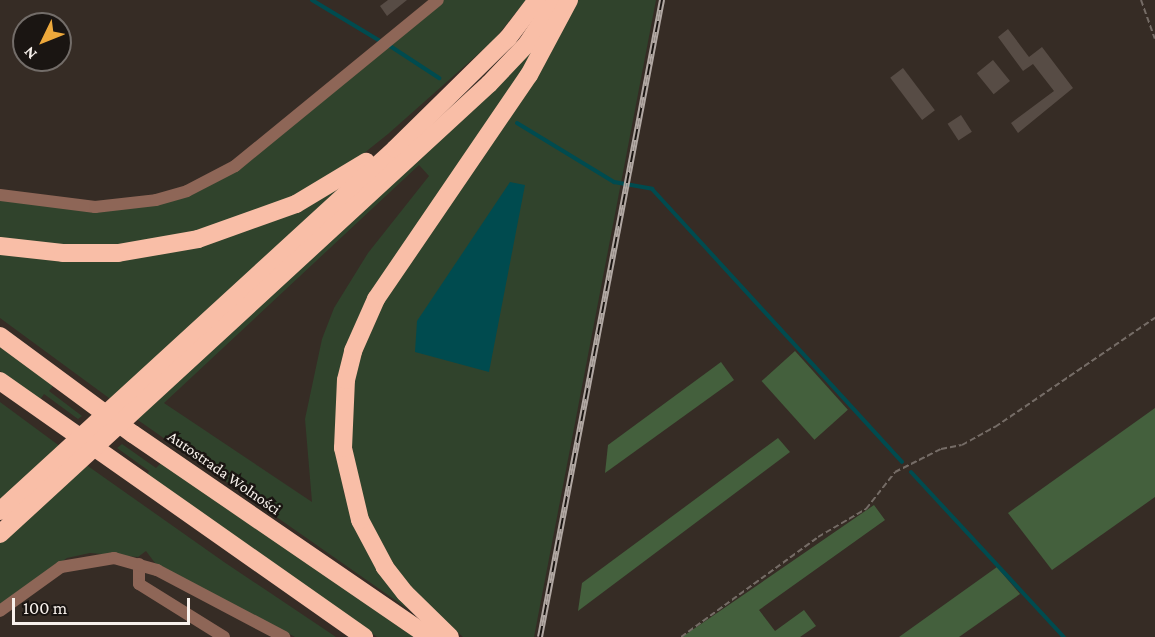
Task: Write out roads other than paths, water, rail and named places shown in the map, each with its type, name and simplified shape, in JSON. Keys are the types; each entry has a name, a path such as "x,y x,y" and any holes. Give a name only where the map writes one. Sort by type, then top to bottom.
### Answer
{"highway":[{"path":"0,511 440,104 502,44 537,0"},
{"path":"0,534 489,84 527,44 556,0"},
{"path":"450,637 405,593 385,567 360,520 343,448 346,380 356,343 376,299 529,75 569,0"},
{"path":"0,246 63,253 118,252 171,245 229,230 333,185 440,104"},
{"name":"Autostrada Wolności","path":"0,336 133,434 429,637"},
{"path":"0,381 106,459 364,637"},
{"path":"0,387 21,397"}],"street":[{"path":"0,195 95,207 156,200 195,187 243,160 438,0"},
{"path":"0,611 61,567 114,558 139,564 284,637"},
{"path":"139,564 139,584 224,637"}],"water":[{"path":"510,182 525,185 489,372 415,352 417,321"}],"waterway":[{"path":"312,0 380,41"},
{"path":"390,46 439,78"},
{"path":"517,123 614,182 652,189 902,462"},
{"path":"911,472 1064,637"}],"railway":[{"path":"540,637 662,0"}]}
